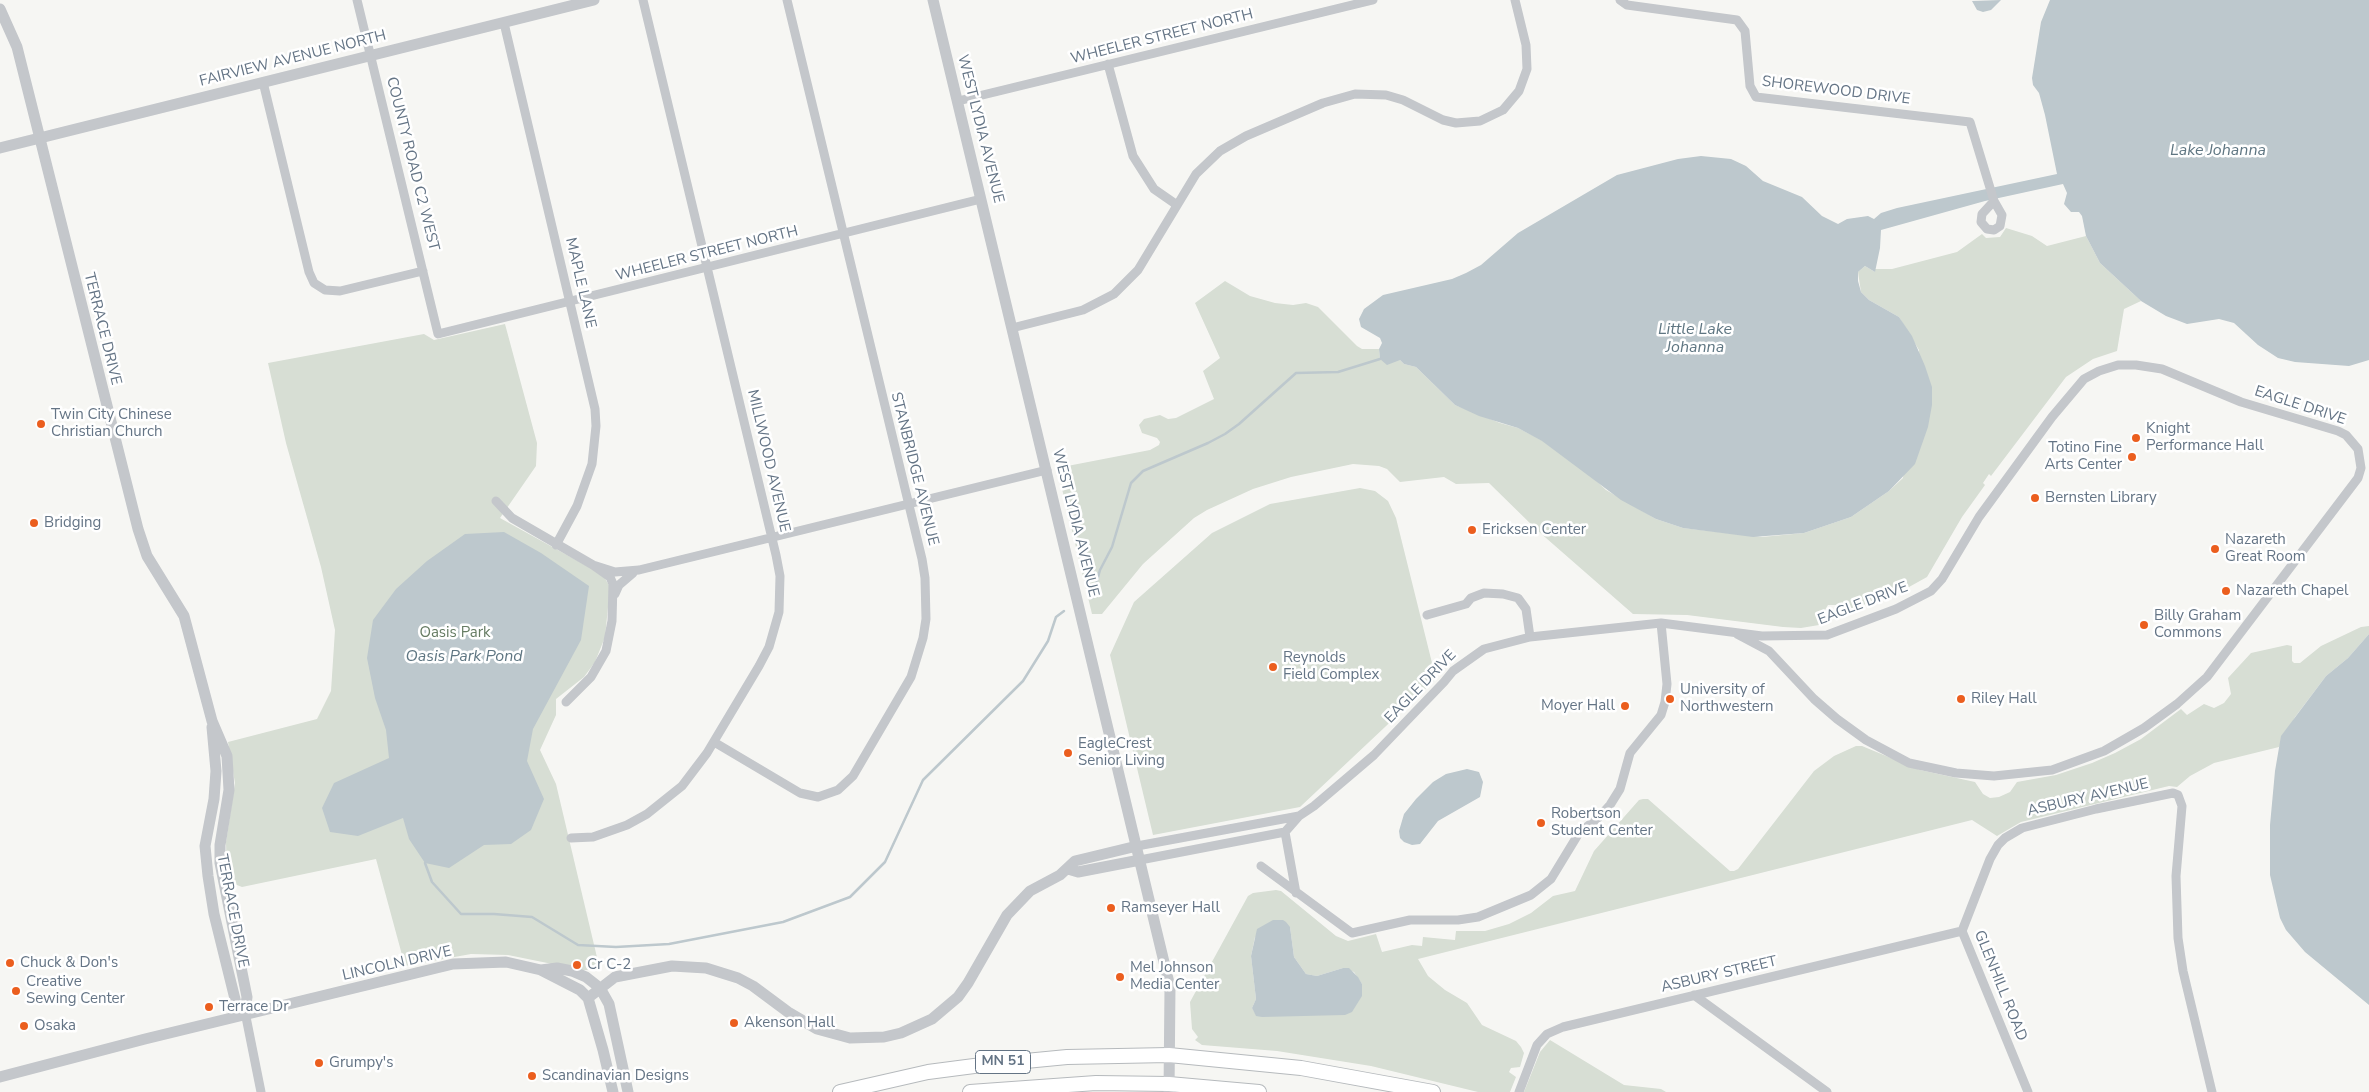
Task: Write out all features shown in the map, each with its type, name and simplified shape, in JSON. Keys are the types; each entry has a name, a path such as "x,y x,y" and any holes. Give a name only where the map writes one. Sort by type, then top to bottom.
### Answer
{"highway":[{"name":"MN 51","path":"840,1092 928,1072 974,1066 1067,1057 1169,1056 1301,1068 1433,1092"},
{"name":"MN 51","path":"970,1092 1054,1084 1259,1092"}],"street":[{"name":"COUNTY ROAD C2 WEST","path":"357,0 438,334"},
{"name":"FAIRVIEW AVENUE NORTH","path":"0,148 594,0"},
{"name":"MILLWOOD AVENUE","path":"571,838 593,837 606,833 647,814 682,786 714,742 759,666 775,630 779,612 780,576 772,538 643,0"},
{"name":"STANBRIDGE AVENUE","path":"714,742 800,794 828,795 846,784 911,677 923,638 927,600 925,578 909,504 788,0"},
{"name":"WEST LYDIA AVENUE","path":"934,0 1170,986 1169,1088"},
{"name":"WHEELER STREET NORTH","path":"958,101 1373,0"},
{"path":"1012,328 1083,310 1114,294 1138,270 1196,174 1220,151 1246,136 1338,98 1355,94 1386,95 1403,100 1443,120 1456,123 1474,122 1492,117 1512,101 1519,91 1527,69 1526,45 1515,0"},
{"name":"SHOREWOOD DRIVE","path":"1620,0 1628,5 1738,20 1745,31 1750,86 1756,97 1970,122 1994,201"},
{"name":"TERRACE DRIVE","path":"0,9 17,47 38,139 138,529 147,556 184,616 212,721 223,745 227,762 229,790 220,845 220,863 247,997 245,1014 261,1092"},
{"name":"MAPLE LANE","path":"504,22 593,395 596,426 595,444 586,484 556,545"},
{"path":"1108,64 1133,156 1154,189 1177,205"},
{"path":"263,82 309,272 319,287 333,292 423,271"},
{"name":"WHEELER STREET NORTH","path":"438,334 843,235 981,199"},
{"name":"EAGLE DRIVE","path":"1285,832 1299,816 1320,802 1374,755 1453,671 1484,649 1530,637 1661,623 1737,634 1778,637 1827,635 1896,609 1931,591 1942,579 1979,517 2052,417 2084,379 2099,371 2118,365 2136,364 2162,369 2241,402 2338,431 2346,436 2358,449 2361,468 2358,478 2206,677 2177,704 2144,728 2104,751 2082,761 2052,770 1994,776 1956,773 1909,762 1866,740 1837,719 1808,693 1769,651 1737,634"},
{"path":"613,602 619,585 629,574 639,570 1046,470"},
{"path":"496,501 505,513 556,545 593,565 610,577 613,584 610,636 600,664 580,689 566,702"},
{"path":"593,565 616,572 639,570"},
{"path":"1427,615 1466,604 1472,598 1484,593 1503,594 1518,598 1526,609 1530,637"},
{"path":"1261,866 1352,933 1410,920 1458,920 1478,917 1531,894 1551,879 1579,833 1600,817 1610,805 1620,789 1630,753 1661,715 1667,684 1661,623"},
{"path":"1769,651 1778,637"},
{"name":"ASBURY AVENUE","path":"2005,838 2022,828 2096,809 2169,793 2178,795 2182,806 2176,876 2178,938 2212,1092"},
{"name":"EAGLE DRIVE","path":"1137,846 1299,816"},
{"path":"1068,869 1078,872 1285,832 1296,893"},
{"name":"GLENHILL ROAD","path":"2005,838 1998,845 1990,859 1962,931 2028,1092"},
{"path":"588,998 615,977 672,966 706,968 738,978 753,986 802,1022 828,1033 867,1038 901,1033 932,1019 950,1004 968,983 998,930 1018,902 1040,885 1068,869 1076,861 1137,846"},
{"name":"ASBURY STREET","path":"1519,1092 1537,1045 1555,1030 1962,931"},
{"name":"LINCOLN DRIVE","path":"0,1077 245,1014 453,964 506,962 541,970 557,968 572,971 586,977 600,988"},
{"path":"541,970 580,990 588,998 613,1092"},
{"path":"600,988 609,1004 628,1092"},
{"path":"1694,995 1827,1092"}],"green space":[{"path":"2006,228 2032,236 2047,246 2086,236 2100,263 2141,301 2124,309 2117,351 2093,359 2066,377 1991,476 1989,474 1983,483 1985,485 1962,517 1927,577 1909,587 1848,611 1838,605 1828,605 1825,610 1831,623 1801,628 1687,615 1633,614 1538,531 1489,483 1456,484 1444,477 1400,482 1387,469 1379,466 1353,464 1291,477 1253,489 1207,510 1194,518 1143,564 1102,614 1092,614 1057,468 1150,450 1159,445 1160,442 1157,438 1142,433 1139,425 1144,419 1160,415 1168,419 1176,418 1214,399 1203,371 1220,358 1195,303 1225,281 1250,296 1275,303 1293,305 1306,303 1318,307 1357,346 1362,349 1379,349 1380,359 1400,360 1404,364 1416,367 1455,405 1518,428 1543,441 1590,475 1606,490 1656,519 1683,528 1762,537 1804,533 1851,517 1889,491 1903,478 1919,350 1899,317 1869,300 1861,292 1858,272 1865,266 1875,272 1875,269 1892,269 1957,252 1982,234 1986,238 2000,237"},
{"name":"Oasis Park","path":"505,324 537,443 536,466 500,518 603,575 610,587 605,637 595,662 584,677 556,699 556,715 540,750 556,784 600,970 582,970 508,955 471,954 405,966 376,859 242,887 227,881 226,842 235,783 228,742 317,719 331,691 335,630 321,567 286,443 268,363 424,334 434,340"},
{"name":"Reynolds Field Complex","path":"1360,488 1375,491 1388,501 1396,518 1436,679 1300,807 1153,835 1110,655 1134,602 1212,533 1270,504"},
{"path":"2369,626 2369,634 2348,658 2326,676 2295,717 2279,747 2214,763 2190,776 2177,787 2169,786 2021,822 1997,836 1972,820 1418,959 1428,976 1445,990 1467,1003 1482,1025 1516,1041 1521,1047 1524,1053 1520,1067 1511,1068 1509,1072 1516,1077 1510,1092 1478,1092 1371,1066 1277,1051 1202,1045 1195,1040 1198,1037 1192,1029 1190,1002 1248,896 1253,893 1281,891 1336,936 1348,941 1376,934 1382,952 1412,945 1422,946 1423,937 1455,940 1456,931 1485,931 1509,924 1531,913 1553,896 1575,891 1594,851 1639,800 1648,799 1730,871 1734,871 1738,869 1814,771 1834,756 1856,746 1862,746 1920,770 1975,782 1983,794 1990,798 1999,797 2010,792 2017,782 2056,775 2115,753 2141,739 2181,709 2187,715 2204,704 2214,708 2224,703 2231,694 2228,678 2251,653 2287,645 2292,646 2292,661 2300,663 2321,646 2361,627","holes":["1290,927 1294,957 1306,974 1317,976 1343,968 1354,972 1362,984 1256,1015 1252,1008 1256,999 1251,956 1255,937"]},
{"path":"1550,1040 1624,1085 1661,1089 1666,1092 1524,1092 1540,1052"}],"water":[{"path":"2001,0 1991,10 1983,12 1977,10 1972,1"},
{"path":"2050,0 2369,0 2369,360 2349,366 2295,362 2278,358 2258,345 2234,323 2219,319 2187,324 2166,316 2141,301 2100,263 2086,236 2082,216 2079,212 2071,212 2064,204 2067,193 2063,184 1985,201 1881,230 1880,248 1875,272 1865,266 1858,272 1858,281 1861,292 1869,300 1899,317 1912,336 1932,387 1932,405 1928,427 1915,464 1889,491 1851,517 1804,533 1753,537 1683,528 1656,519 1621,500 1542,441 1518,428 1479,416 1455,405 1416,367 1404,364 1400,360 1387,365 1380,359 1379,349 1382,343 1380,338 1361,327 1359,319 1364,309 1383,295 1452,279 1466,273 1481,265 1518,233 1617,175 1678,159 1701,156 1731,159 1746,166 1763,181 1802,197 1822,216 1838,224 1847,219 1868,216 1874,219 1881,213 1897,208 2057,174 2045,115 2039,93 2033,85 2032,78 2041,22"},
{"name":"Oasis Park Pond","path":"504,532 541,553 589,586 581,640 533,729 527,761 544,799 531,830 511,844 484,845 449,868 425,863 409,839 403,818 358,836 330,832 322,808 334,783 389,758 386,730 375,698 367,658 373,620 396,589 427,561 465,534"},
{"path":"2369,634 2369,1005 2305,952 2286,930 2280,918 2270,875 2270,825 2275,771 2281,736 2326,676 2348,658"},
{"path":"1467,769 1479,772 1483,782 1480,797 1438,821 1420,844 1412,845 1404,842 1400,838 1399,831 1404,814 1416,799 1433,782 1446,774"},
{"path":"1273,920 1283,920 1290,927 1294,957 1306,974 1317,976 1349,968 1358,977 1362,984 1362,996 1352,1012 1345,1015 1256,1016 1252,1008 1256,999 1251,956 1257,929"}],"waterway":[{"path":"1092,598 1100,570 1112,547 1131,483 1143,471 1225,434 1239,424 1296,373 1338,372 1380,359"},
{"path":"425,863 432,882 461,914 532,917 578,945 616,947 669,944 783,922 850,897 885,862 923,780 1023,681 1048,641 1056,617 1064,611"}],"place":[{"name":"Twin City Chinese Christian Church","path":"41,424"},
{"name":"Knight Performance Hall","path":"2136,438"},
{"name":"Totino Fine Arts Center","path":"2132,457"},
{"name":"Bernsten Library","path":"2035,498"},
{"name":"Bridging","path":"34,523"},
{"name":"Ericksen Center","path":"1472,530"},
{"name":"Nazareth Great Room","path":"2215,549"},
{"name":"Nazareth Chapel","path":"2226,591"},
{"name":"Billy Graham Commons","path":"2144,625"},
{"name":"Reynolds Field Complex","path":"1273,667"},
{"name":"University of Northwestern","path":"1670,699"},
{"name":"Riley Hall","path":"1961,699"},
{"name":"Moyer Hall","path":"1625,706"},
{"name":"EagleCrest Senior Living","path":"1068,753"},
{"name":"Robertson Student Center","path":"1541,823"},
{"name":"Ramseyer Hall","path":"1111,908"},
{"name":"Chuck & Don's","path":"10,963"},
{"name":"Cr C-2","path":"577,965"},
{"name":"Mel Johnson Media Center","path":"1120,977"},
{"name":"Creative Sewing Center","path":"16,991"},
{"name":"Terrace Dr","path":"209,1007"},
{"name":"Akenson Hall","path":"734,1023"},
{"name":"Osaka","path":"24,1026"},
{"name":"Grumpy's","path":"319,1063"},
{"name":"Scandinavian Designs","path":"532,1076"}],"water label":[{"name":"Lake Johanna","path":"2218,151"},
{"name":"Little Lake Johanna","path":"1695,339"}]}
